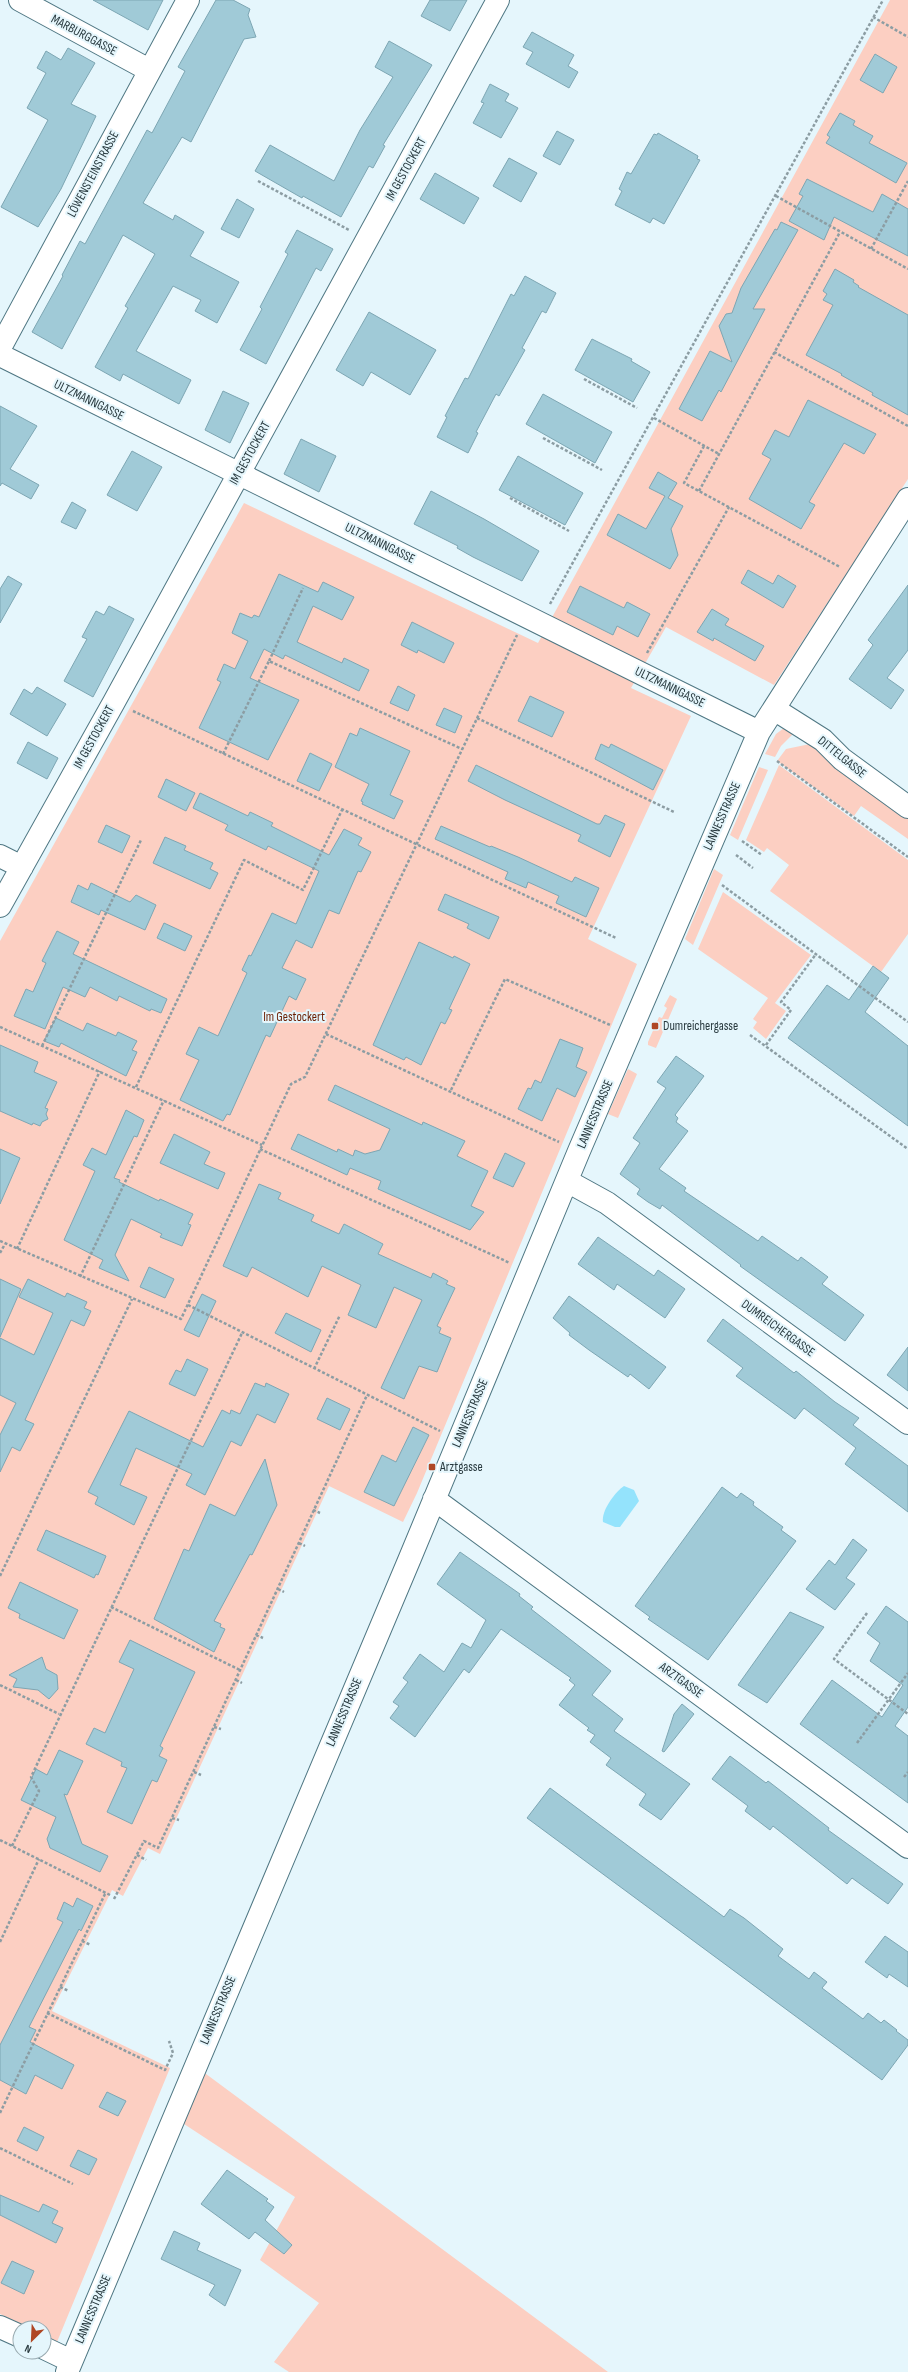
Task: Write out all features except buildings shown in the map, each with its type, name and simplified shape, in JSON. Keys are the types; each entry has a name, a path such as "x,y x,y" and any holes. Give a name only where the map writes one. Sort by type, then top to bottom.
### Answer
{"street":[{"name":"MARBURGGASSE","path":"20,0 149,70"},
{"name":"LÖWENSTEINSTRASSE","path":"0,348 188,0"},
{"name":"IM GESTOCKERT","path":"0,906 114,702 498,0"},
{"name":"ULTZMANNGASSE","path":"0,355 759,732"},
{"name":"LANNESSTRASSE","path":"69,2366 459,1440 579,1151 759,732 908,499"},
{"name":"DITTELGASSE","path":"774,709 823,740 842,759 908,807"},
{"path":"0,856 22,867"},
{"name":"DUMREICHERGASSE","path":"567,1181 607,1203 908,1423"},
{"name":"ARZTGASSE","path":"434,1499 908,1847"},
{"path":"0,2327 12,2332"},
{"path":"52,2354 69,2366"}],"path":[{"path":"0,1241 80,1277 181,1319 291,1084 305,1077 477,718 533,619 654,418 883,0"},
{"path":"873,17 908,37"},
{"path":"258,181 367,240"},
{"path":"870,249 908,181"},
{"path":"776,196 908,269"},
{"path":"699,491 840,232"},
{"path":"774,352 908,426"},
{"path":"584,379 638,408"},
{"path":"654,418 719,454"},
{"path":"543,438 602,470"},
{"path":"704,446 684,483 858,577"},
{"path":"510,498 569,531"},
{"path":"643,660 729,507"},
{"path":"223,754 303,588"},
{"path":"269,660 462,749"},
{"path":"114,702 616,938"},
{"path":"477,718 674,812"},
{"path":"777,761 908,858"},
{"path":"136,1087 244,860 303,890 342,810"},
{"path":"42,1046 141,840"},
{"path":"742,841 762,855"},
{"path":"736,855 753,868"},
{"path":"722,885 908,1022"},
{"path":"766,1045 791,1010 781,1002 816,954"},
{"path":"451,1090 505,979 630,1033"},
{"path":"0,1028 136,1087 262,1145"},
{"path":"326,1034 451,1090 579,1151"},
{"path":"750,1035 766,1045 908,1149"},
{"path":"17,1249 100,1072"},
{"path":"80,1277 164,1100"},
{"path":"260,1150 529,1272"},
{"path":"0,1253 5,1244"},
{"path":"0,1576 132,1299"},
{"path":"188,1305 459,1440"},
{"path":"314,1369 340,1315"},
{"path":"12,1846 39,1791 31,1777 59,1714 242,1333"},
{"path":"114,1899 144,1841 158,1848 367,1395"},
{"path":"314,1510 320,1513"},
{"path":"299,1543 305,1546"},
{"path":"278,1589 284,1592"},
{"path":"111,1607 240,1670"},
{"path":"867,1613 834,1659 908,1714"},
{"path":"256,1635 263,1638"},
{"path":"857,1743 908,1673"},
{"path":"236,1680 242,1683"},
{"path":"0,1685 59,1714"},
{"path":"214,1727 221,1729"},
{"path":"194,1772 201,1775"},
{"path":"904,1777 908,1772"},
{"path":"172,1818 179,1820"},
{"path":"0,1840 105,1894 110,1895"},
{"path":"137,1855 146,1860"},
{"path":"0,1942 40,1860"},
{"path":"0,2114 105,1894"},
{"path":"82,1941 91,1945"},
{"path":"60,1987 69,1991"},
{"path":"47,2013 165,2070 173,2052 169,2041"},
{"path":"0,2148 73,2184"}],"green space":[{"name":"Im Gestockert","path":"890,0 908,0 908,479 774,685 666,627 631,688 691,716 588,939 637,964 417,1493 403,1522 329,1486 160,1854 148,1848 123,1896 112,1890 52,2011 170,2068 57,2342 52,2340 52,2320 12,2320 0,2314 0,941 244,503 538,643"},
{"path":"784,728 797,730 781,746 775,757 765,754 776,734"},
{"path":"810,744 908,815 908,839 861,806 854,816 777,761 786,749"},
{"path":"779,765 908,860 908,934 881,972 770,891 789,865 767,848 764,852 746,840"},
{"path":"759,767 768,770 738,840 730,835"},
{"path":"714,869 723,875 693,945 685,939"},
{"path":"723,892 811,955 775,1003 786,1011 766,1039 753,1028 757,1022 753,1019 768,998 698,949"},
{"path":"670,995 677,999 656,1048 648,1045 648,1042 659,1017 662,1018 667,1008 664,1006"},
{"path":"628,1069 637,1074 618,1118 608,1114"},
{"path":"202,2071 608,2372 289,2372 274,2362 319,2303 260,2260 295,2197 181,2122"}],"water":[{"path":"624,1486 634,1490 639,1501 620,1527 615,1527 603,1522 604,1513 609,1502"}],"place":[{"name":"Dumreichergasse","path":"655,1026"},
{"name":"Arztgasse","path":"432,1467"}]}
